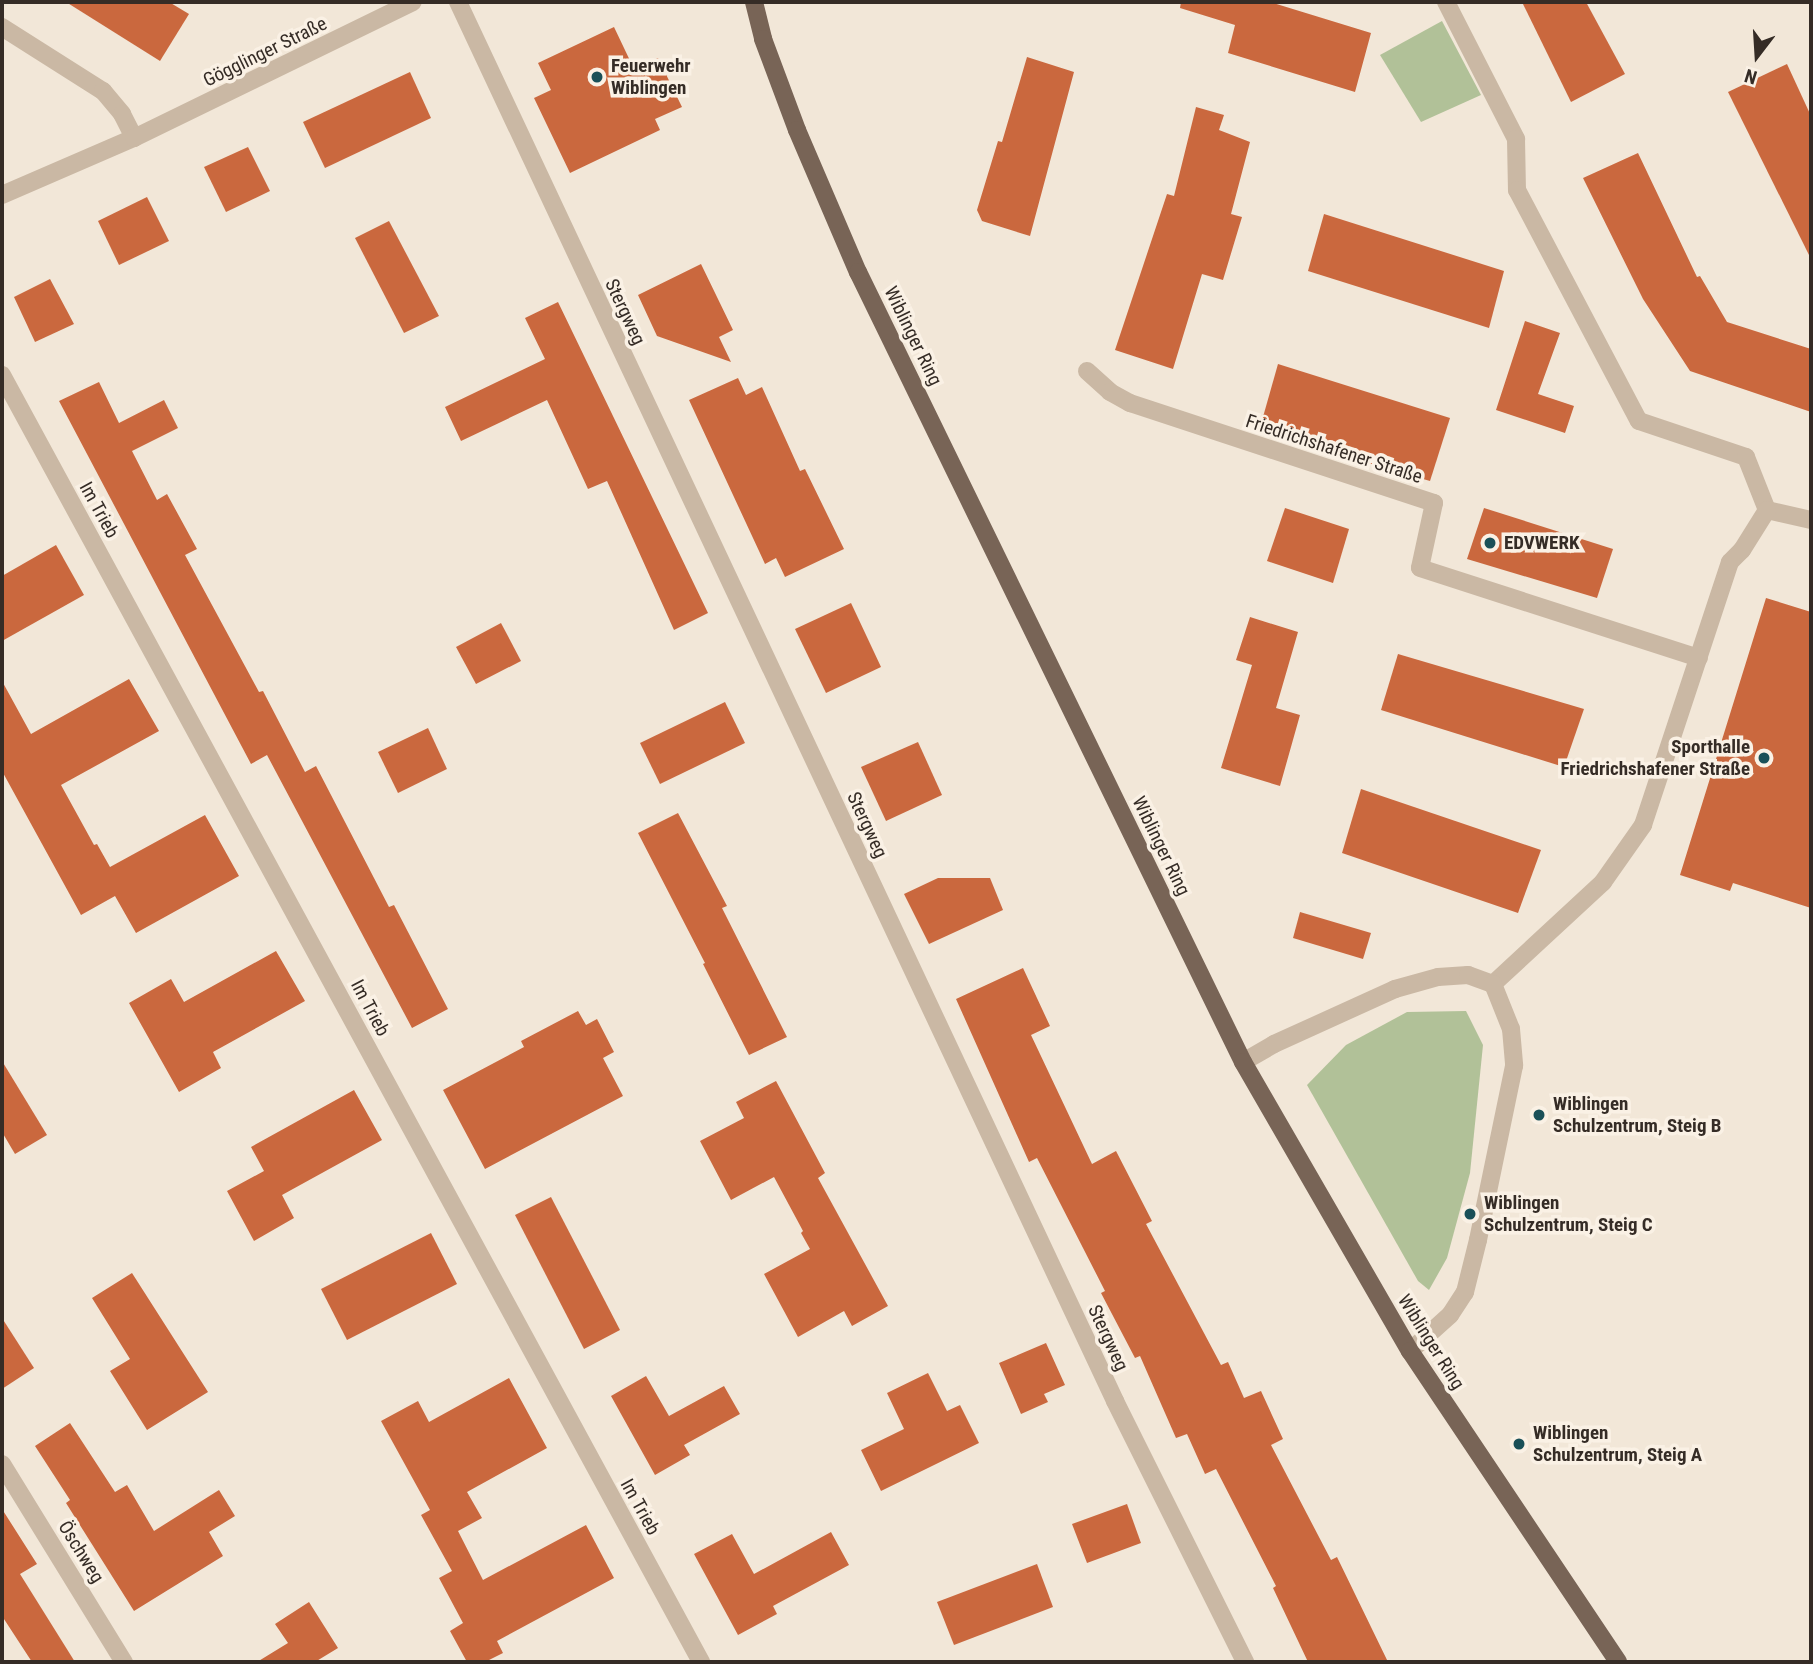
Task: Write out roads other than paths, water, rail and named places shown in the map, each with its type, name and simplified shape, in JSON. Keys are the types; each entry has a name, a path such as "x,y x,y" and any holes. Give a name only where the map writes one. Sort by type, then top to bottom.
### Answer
{"main road":[{"name":"Wiblinger Ring","path":"754,2 763,38 797,131 858,272 1243,1062 1410,1351 1618,1662"}],"street":[{"name":"Gögglinger Straße","path":"2,195 134,138 412,2"},
{"name":"Stergweg","path":"458,2 1103,1376 1245,1662"},
{"path":"1446,2 1516,139 1517,190 1639,421 1746,457 1767,510"},
{"path":"2,27 103,91 122,114 134,138"},
{"name":"Friedrichshafener Straße","path":"1087,371 1110,392 1130,403 1434,503 1420,568 1699,658"},
{"name":"Im Trieb","path":"2,375 701,1662"},
{"path":"1493,984 1603,881 1643,825 1730,562 1742,550 1767,510"},
{"path":"1767,510 1811,520"},
{"path":"1243,1062 1274,1044 1395,989 1438,977 1468,975 1493,984 1511,1029 1514,1066 1478,1240 1465,1292 1450,1315 1410,1351"},
{"name":"Öschweg","path":"2,1464 124,1662"}],"place":[{"name":"Feuerwehr Wiblingen","path":"597,77"},
{"name":"EDVWERK","path":"1490,543"},
{"name":"Sporthalle Friedrichshafener Straße","path":"1764,758"},
{"name":"Wiblingen Schulzentrum, Steig B","path":"1539,1115"},
{"name":"Wiblingen Schulzentrum, Steig C","path":"1470,1214"},
{"name":"Wiblingen Schulzentrum, Steig A","path":"1519,1444"}]}
